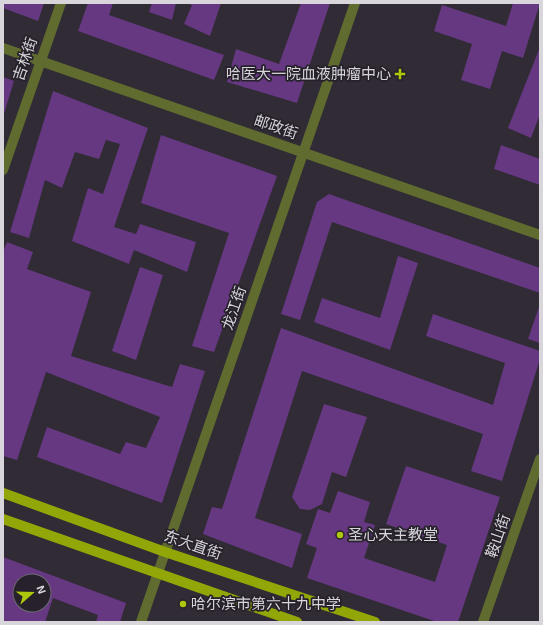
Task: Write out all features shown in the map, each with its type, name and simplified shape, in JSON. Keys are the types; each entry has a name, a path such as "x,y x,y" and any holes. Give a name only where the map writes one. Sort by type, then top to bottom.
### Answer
{"main road":[{"name":"东大直街","path":"3,493 165,552 375,622"},
{"path":"3,519 297,622"}],"street":[{"name":"吉林街","path":"3,170 60,3"},
{"name":"龙江街","path":"141,622 355,3"},
{"name":"邮政街","path":"3,48 540,234"},
{"name":"鞍山街","path":"483,622 540,460"}],"building":[{"path":"3,3 44,3 38,21 3,8"},
{"path":"88,3 113,3 109,15 224,55 214,80 78,31"},
{"path":"152,3 176,3 172,20 149,12"},
{"path":"185,3 221,3 210,36 184,24 192,5"},
{"path":"301,3 330,3 297,103 227,82 236,49 279,64"},
{"path":"513,3 540,3 523,58 502,51 490,89 461,80 472,44 434,31 442,5 506,26"},
{"path":"540,47 540,114 531,138 508,128"},
{"path":"3,77 14,81 3,117"},
{"path":"53,91 148,128 114,227 136,234 140,224 196,242 187,272 134,250 129,264 72,241 88,188 103,194 120,144 106,140 99,159 75,152 62,188 45,180 29,238 10,232"},
{"path":"161,135 277,176 214,352 192,346 229,233 141,203"},
{"path":"501,145 540,159 540,185 494,169"},
{"path":"329,194 540,268 540,293 332,222 300,320 281,314 317,202"},
{"path":"7,242 33,252 27,269 91,292 71,356 172,387 180,364 205,371 162,503 37,457 47,427 120,454 126,442 146,448 160,417 46,372 17,460 3,456 3,252"},
{"path":"398,256 418,263 390,350 314,322 322,298 380,318"},
{"path":"140,267 163,275 136,360 112,351"},
{"path":"540,304 540,343 528,339"},
{"path":"433,314 540,351 540,359 502,481 471,471 483,434 302,371 255,518 302,534 292,568 203,534 212,507 222,509 281,328 493,405 505,363 426,336"},
{"path":"324,404 367,417 346,477 332,472 322,504 310,510 300,509 292,497"},
{"path":"406,466 500,497 458,622 437,622 307,578 317,548 306,544 318,509 330,513 338,491 370,502 364,522 375,525 364,558 435,582 447,545 386,524"},
{"path":"3,557 46,573 12,573 12,613 48,613 45,622 3,622"},
{"path":"52,575 126,603 120,622 96,622 98,615 53,598 52,601"}],"place":[{"name":"哈医大一院血液肿瘤中心","path":"400,74"},
{"name":"圣心天主教堂","path":"340,535"},
{"name":"哈尔滨市第六十九中学","path":"183,604"}]}
